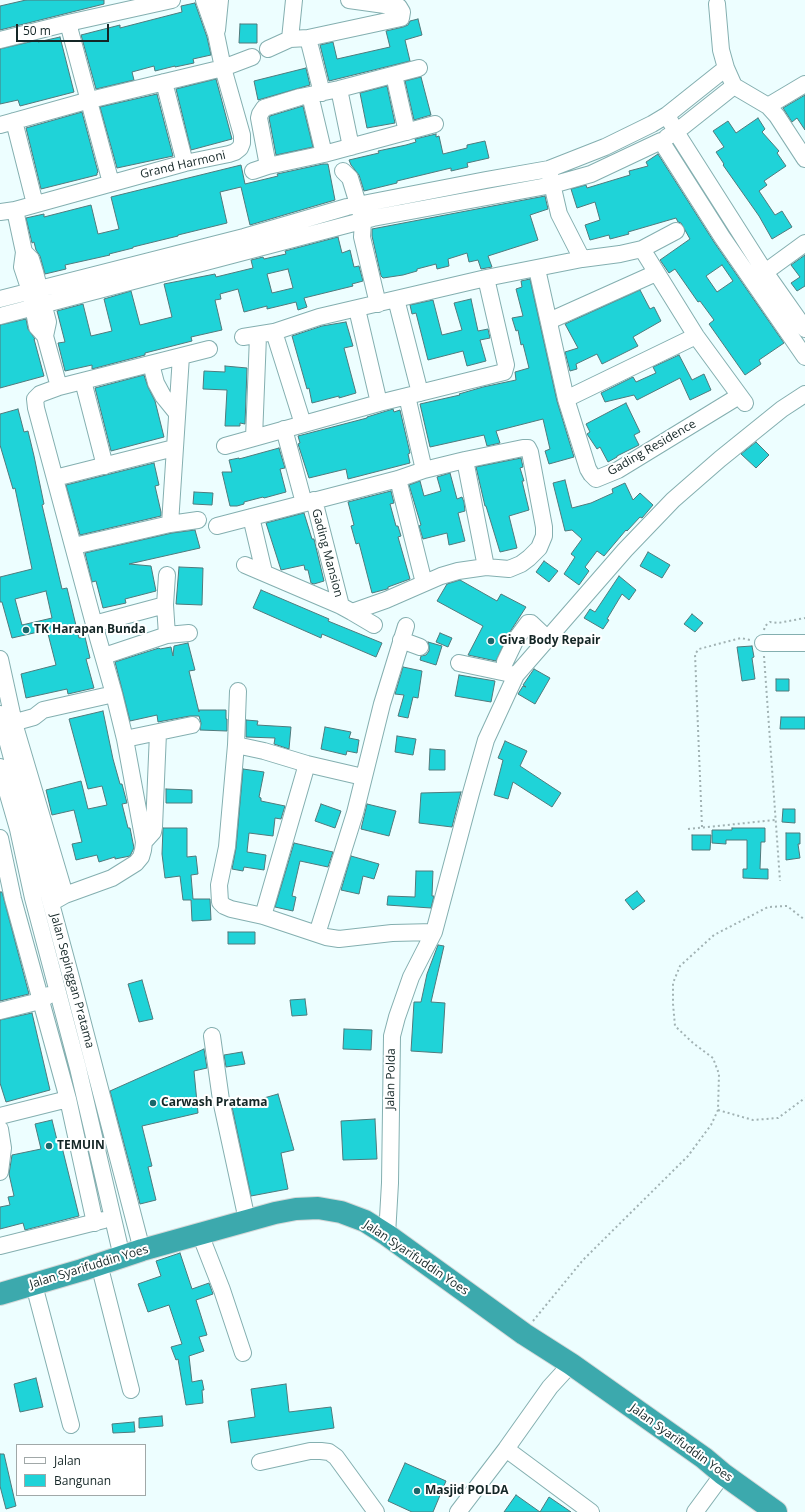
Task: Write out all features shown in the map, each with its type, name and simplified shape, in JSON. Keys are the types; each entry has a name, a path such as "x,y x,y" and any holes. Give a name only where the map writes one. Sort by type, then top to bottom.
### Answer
{"highway":[{"name":"Jalan Syarifuddin Yoes","path":"0,1294 142,1250 247,1220 296,1209 318,1208 341,1212 365,1221 387,1235 524,1334 570,1364 704,1458 723,1474 776,1512"}],"street":[{"path":"0,40 172,0"},
{"name":"Grand Harmoni","path":"8,211 185,163 235,152 240,148 242,143 242,135 223,68 216,34 204,0"},
{"path":"216,34 220,0"},
{"path":"290,39 294,0"},
{"path":"268,49 290,39 308,38 401,18 402,12 399,7 349,0"},
{"path":"717,4 721,50 726,68 734,86 768,106 800,138 805,159"},
{"path":"68,23 90,100 111,183"},
{"path":"308,38 316,94 338,151 343,171 341,181 353,206 378,304"},
{"path":"35,204 7,123 90,100 223,68 252,57"},
{"path":"268,166 259,118 261,111 268,106 419,68"},
{"path":"0,299 36,298 126,283 245,244 353,206 549,169 618,142 652,124 667,115 726,68"},
{"path":"394,75 407,132"},
{"path":"164,82 185,163"},
{"path":"768,106 805,84"},
{"path":"245,244 552,185 591,174 661,141 676,132 734,86"},
{"path":"338,151 339,89"},
{"path":"667,115 805,358"},
{"path":"253,171 268,166 338,151 435,124"},
{"path":"652,124 661,141 722,237 759,276 805,329"},
{"path":"549,169 559,214 582,259"},
{"path":"486,180 491,196"},
{"path":"8,211 24,252 22,264 48,324 45,336 59,387"},
{"path":"254,438 250,336 274,332 319,317 486,278 642,249 676,231"},
{"path":"759,276 805,243"},
{"name":"Gading Residence","path":"537,269 566,398 588,469 596,479 618,470 742,399 696,336 674,298 656,273 642,249"},
{"path":"549,321 656,273"},
{"path":"225,446 505,370 506,365 486,278"},
{"path":"0,316 36,298"},
{"path":"396,299 413,395 424,470"},
{"path":"357,309 379,403"},
{"path":"274,332 303,424"},
{"path":"566,398 696,336"},
{"path":"6,900 55,897 112,878 136,863 141,857 144,842 125,739 114,694 36,408 35,399 40,394 59,387 209,349"},
{"path":"170,524 180,356"},
{"path":"151,364 156,383 163,396 176,412"},
{"path":"83,381 105,466"},
{"name":"Jalan Polda","path":"387,1235 390,1183 392,1036 397,1016 412,977 434,932 470,793 486,740 516,675 625,550 673,500 757,429 782,409 805,394"},
{"path":"284,429 309,502"},
{"path":"55,478 174,448"},
{"name":"Gading Mansion","path":"217,526 465,460 523,448 528,448 530,452 544,527 544,536 539,548 521,564 509,570 486,567 458,571 441,576 386,600 347,609 245,565"},
{"path":"465,460 486,567"},
{"path":"398,479 424,583"},
{"name":"Gading Mansion","path":"309,502 347,609"},
{"path":"251,517 264,572"},
{"path":"74,546 170,524 198,520"},
{"path":"167,575 165,605 167,635"},
{"path":"94,624 165,605"},
{"path":"347,609 374,625"},
{"path":"505,662 516,639 528,623 548,639"},
{"path":"104,656 167,635 189,633"},
{"path":"317,934 355,813 382,704 404,633 420,647"},
{"path":"763,643 805,643"},
{"name":"Jalan Sepinggan Pratama","path":"0,659 4,719 55,897 74,985 142,1250"},
{"path":"459,663 516,675"},
{"path":"238,691 236,745 227,847 218,885 220,902 224,906 263,916 326,938 392,933 434,932"},
{"path":"4,719 34,717 43,710 114,694"},
{"path":"125,739 192,726"},
{"path":"144,842 153,832 154,827 158,733"},
{"path":"236,745 264,751 306,764 363,777"},
{"path":"263,916 306,764"},
{"name":"Jalan Sepinggan Pratama","path":"0,767 18,829 33,898 94,1137 122,1257"},
{"path":"18,829 0,838 6,900 40,1001 68,1099 95,1223"},
{"path":"0,1012 40,1001 57,990 74,985"},
{"path":"212,1036 221,1100 247,1220"},
{"path":"0,1116 68,1099"},
{"path":"0,1129 3,1148 0,1172"},
{"path":"94,1137 112,1132"},
{"path":"0,1246 114,1218"},
{"path":"200,1234 222,1290 243,1353"},
{"path":"99,1264 131,1390"},
{"path":"34,1284 71,1425"},
{"path":"458,1512 506,1449 550,1387 570,1364"},
{"path":"506,1449 591,1512"},
{"path":"260,1462 310,1451 329,1452 336,1457 376,1512"},
{"path":"695,1512 723,1474"}],"path":[{"path":"780,881 763,643 765,626 770,622 778,623 805,618"},
{"path":"702,828 695,654 699,649 740,638 763,643"},
{"path":"688,829 775,820"},
{"path":"524,1334 583,1260 688,1156 711,1126 718,1110 720,1074 714,1058 693,1043 675,1026 673,983 680,966 714,935 768,907 787,906 805,920"},
{"path":"718,1110 753,1120 778,1118 805,1098"}],"building":[{"path":"26,0 104,0 104,4 0,30 0,6"},
{"path":"195,3 207,37 211,55 193,59 194,63 155,71 154,66 132,72 134,80 96,89 81,35 120,25 120,28 182,12 181,6"},
{"path":"418,19 422,35 405,40 410,61 329,81 320,45 333,42 337,59 390,47 386,31 403,27 408,25 410,21"},
{"path":"240,24 257,24 257,43 239,43"},
{"path":"60,37 74,92 20,106 18,100 0,104 0,49 38,40 38,42"},
{"path":"306,68 310,85 258,100 254,81"},
{"path":"421,77 431,115 414,120 405,81"},
{"path":"216,79 232,139 191,150 176,89"},
{"path":"387,86 395,123 367,128 360,93"},
{"path":"157,94 173,156 117,168 100,107"},
{"path":"805,95 805,130 797,118 792,122 783,108"},
{"path":"303,106 313,147 276,155 269,118 270,116"},
{"path":"82,112 98,172 97,175 41,189 26,128"},
{"path":"758,118 765,129 762,132 779,151 777,153 786,166 764,181 767,185 759,191 775,215 782,211 792,227 772,239 759,216 723,165 724,164 716,152 724,147 713,131 728,121 736,133"},
{"path":"436,134 436,137 439,136 443,154 467,148 467,145 485,141 489,158 467,163 468,167 451,171 451,168 397,181 397,183 364,191 359,175 349,160 379,153 378,151 406,145 416,142 415,139"},
{"path":"658,154 714,242 784,343 759,360 761,364 745,375 709,324 714,320 700,301 698,302 675,269 669,273 660,260 690,239 681,223 678,222 676,218 628,232 629,234 610,239 609,235 590,240 585,225 600,220 595,202 577,208 571,189 586,185 587,188 630,175 629,171 648,166 646,162","holes":["722,265 733,281 717,292 706,276"]},
{"path":"328,164 335,200 250,225 241,187 220,192 227,223 133,247 109,254 110,255 65,265 66,269 45,274 40,256 36,250 34,242 32,243 26,218 44,214 44,217 91,205 98,234 119,229 111,197 241,165 245,184 278,176 277,174"},
{"path":"545,196 548,209 530,215 538,240 488,256 492,267 481,269 478,260 469,262 467,253 448,259 449,266 437,269 436,264 417,269 417,271 403,275 383,278 381,276 372,236 372,229"},
{"path":"338,237 342,253 350,250 354,267 359,266 363,281 352,284 353,286 304,298 307,307 298,310 296,302 267,309 267,306 244,312 238,289 220,294 221,299 215,300 222,330 191,337 192,341 92,369 92,365 65,371 58,343 65,342 57,311 83,304 91,336 112,331 104,299 131,291 140,325 172,317 164,284 215,274 216,277 253,268 251,260 263,257 264,259 286,254 285,251","holes":["288,269 293,288 272,293 267,274"]},
{"path":"805,255 805,286 797,291 791,283 800,277 791,265"},
{"path":"530,279 557,401 574,457 549,464 545,451 550,449 543,419 496,431 500,443 487,446 484,435 430,447 420,404 460,395 459,394 483,387 516,380 515,372 529,368 523,344 521,345 518,330 516,331 512,318 523,316 516,289 522,287 521,281"},
{"path":"640,290 650,309 654,307 661,321 633,337 638,346 602,364 597,354 576,364 577,369 570,371 565,352 578,348 565,324"},
{"path":"471,299 478,331 488,329 490,338 480,340 486,361 467,366 463,351 428,360 416,313 412,314 410,305 433,300 442,335 462,330 454,303"},
{"path":"26,319 28,329 35,339 44,376 0,388 0,325"},
{"path":"346,322 353,346 344,348 356,393 312,403 309,388 307,389 292,336 322,326"},
{"path":"679,355 692,380 704,374 711,390 690,400 680,378 637,400 634,395 605,402 601,393 633,377 636,382 656,373 653,367"},
{"path":"225,366 247,368 245,424 240,423 240,426 225,426 227,390 203,389 204,371 225,372"},
{"path":"144,375 155,401 164,437 111,451 95,388"},
{"path":"626,403 640,432 634,435 639,445 608,462 600,447 597,449 587,434 590,432 586,424"},
{"path":"18,409 24,432 28,431 44,504 42,505 62,589 67,588 79,638 85,637 90,658 86,659 94,688 68,694 67,689 26,698 21,674 56,665 47,630 12,638 2,602 0,602 0,577 32,569 15,488 13,489 0,445 0,414","holes":["46,591 52,618 22,625 15,599"]},
{"path":"393,409 394,412 400,410 410,453 408,454 410,463 348,479 346,469 309,478 298,444 300,443 298,436 367,418"},
{"path":"756,442 769,455 756,468 741,454"},
{"path":"279,448 285,468 280,469 286,492 244,502 244,504 237,506 230,506 222,472 232,472 229,460 239,459"},
{"path":"521,458 523,467 520,468 524,481 522,481 529,510 509,516 517,548 500,552 485,506 476,467"},
{"path":"154,463 159,485 155,486 161,516 80,535 66,485"},
{"path":"450,473 457,499 462,497 464,502 465,511 458,513 465,541 449,545 447,533 423,539 419,526 421,525 409,485 420,481 424,496 441,491 437,477"},
{"path":"565,480 572,508 591,503 613,493 612,489 625,483 633,500 640,493 653,505 642,518 640,517 627,531 626,530 604,556 597,551 585,567 589,571 579,585 564,574 575,557 571,554 582,539 572,530 565,531 553,483"},
{"path":"391,491 394,503 390,504 396,526 398,526 401,536 398,537 410,579 388,587 388,589 372,593 359,543 356,544 351,526 354,525 348,502"},
{"path":"194,492 213,493 212,505 193,504"},
{"path":"304,513 312,539 314,539 324,581 314,584 311,583 308,570 305,570 304,565 281,570 266,523"},
{"path":"195,530 200,548 129,564 151,566 156,591 125,599 126,603 103,608 96,581 92,582 85,553 172,533"},
{"path":"648,552 670,565 662,578 640,566"},
{"path":"544,561 558,571 549,582 536,572"},
{"path":"179,567 203,568 202,605 176,604"},
{"path":"619,576 636,590 629,600 622,594 607,619 609,620 603,629 584,618 590,609 595,612"},
{"path":"460,580 497,601 501,594 526,607 508,635 496,661 468,655 483,626 437,601 447,584"},
{"path":"261,590 329,619 328,621 382,643 376,657 322,634 321,638 253,608"},
{"path":"692,614 703,623 695,632 684,624"},
{"path":"440,633 452,638 448,647 436,642"},
{"path":"428,642 442,646 436,665 420,660 421,656 426,655 429,651"},
{"path":"188,643 195,670 189,671 199,712 199,710 226,710 227,731 200,730 201,723 199,716 190,716 158,722 157,715 130,721 115,662 159,648 171,647 173,656 174,646"},
{"path":"752,646 755,679 742,681 737,647"},
{"path":"403,667 422,671 418,698 413,697 408,718 398,716 404,695 395,694"},
{"path":"534,669 550,678 535,704 518,694 523,686 526,687 523,685"},
{"path":"459,675 495,681 491,702 455,696"},
{"path":"776,679 789,679 789,691 776,691"},
{"path":"103,711 113,759 127,803 122,804 128,828 130,828 134,848 130,856 115,859 115,857 99,862 97,855 76,860 72,844 82,842 74,810 52,815 46,790 81,781 88,809 107,805 102,786 88,789 69,719"},
{"path":"781,717 805,717 805,729 780,729"},
{"path":"246,720 258,721 257,725 291,727 289,749 274,744 275,738 246,737"},
{"path":"325,727 351,732 349,738 359,740 357,753 347,751 346,755 321,749"},
{"path":"397,736 416,739 413,755 395,752"},
{"path":"505,741 527,751 520,766 561,793 552,807 513,782 508,799 494,795 503,760 498,758"},
{"path":"430,749 445,750 445,770 429,770"},
{"path":"243,769 264,772 259,797 261,798 261,801 285,806 281,819 275,818 273,836 249,833 247,852 266,855 264,870 244,867 243,871 232,869 236,848"},
{"path":"166,789 192,790 192,803 166,803"},
{"path":"461,792 452,827 419,823 421,793"},
{"path":"321,804 341,811 335,828 315,821"},
{"path":"367,804 396,811 389,836 361,829"},
{"path":"783,809 795,809 795,823 782,822"},
{"path":"163,828 187,828 187,857 196,856 198,874 191,875 193,899 210,899 211,920 192,921 191,900 183,900 180,876 165,878 162,854"},
{"path":"732,828 765,828 765,842 761,842 760,869 768,869 768,879 743,878 743,869 747,869 747,840 726,840 726,844 712,843 712,830 732,830"},
{"path":"786,833 800,833 800,844 798,844 800,858 786,860"},
{"path":"692,835 711,835 710,850 692,850"},
{"path":"294,843 333,852 328,867 300,861 292,896 296,897 293,911 275,907"},
{"path":"351,856 379,864 374,879 363,876 359,894 341,890"},
{"path":"416,871 433,871 432,896 434,896 431,908 387,905 388,896 415,897"},
{"path":"637,891 645,901 633,910 625,900"},
{"path":"0,892 2,892 29,994 0,1001"},
{"path":"228,932 255,932 255,944 228,944"},
{"path":"438,945 444,946 431,1002 445,1003 442,1053 411,1051 414,1002 421,1002 427,974"},
{"path":"142,980 153,1019 139,1022 128,984"},
{"path":"305,999 307,1015 292,1016 290,1000"},
{"path":"32,1013 50,1090 6,1102 0,1083 0,1020"},
{"path":"344,1029 372,1030 371,1050 343,1049"},
{"name":"Carwash Pratama","path":"204,1049 207,1068 194,1071 198,1113 142,1126 152,1166 148,1167 156,1200 140,1204 110,1091"},
{"path":"242,1052 245,1064 226,1067 224,1055"},
{"path":"278,1094 294,1150 281,1153 288,1189 251,1196 232,1107"},
{"path":"375,1119 377,1159 343,1160 341,1121"},
{"path":"52,1120 59,1148 62,1147 79,1216 25,1230 23,1223 0,1229 0,1207 10,1205 8,1197 14,1196 9,1174 12,1155 41,1149 35,1124"},
{"path":"180,1253 192,1289 209,1283 213,1294 196,1300 207,1335 199,1337 204,1351 189,1356 192,1382 202,1380 204,1390 202,1390 203,1403 186,1405 178,1359 176,1360 171,1347 182,1344 169,1305 148,1312 138,1284 161,1276 156,1261"},
{"path":"36,1378 43,1407 20,1412 14,1384"},
{"path":"286,1384 289,1412 331,1407 334,1428 231,1443 228,1421 255,1417 251,1389"},
{"path":"162,1416 163,1426 139,1428 139,1418"},
{"path":"134,1422 135,1432 113,1433 112,1424"},
{"path":"0,1454 4,1454 16,1506 6,1509 0,1486"},
{"name":"Masjid POLDA","path":"405,1463 446,1481 433,1512 412,1512 388,1501"},
{"path":"516,1495 540,1512 504,1512"},
{"path":"549,1497 571,1512 540,1512"}],"place":[{"name":"TK Harapan Bunda","path":"26,630"},
{"name":"Giva Body Repair","path":"491,641"},
{"name":"Carwash Pratama","path":"153,1103"},
{"name":"TEMUIN","path":"49,1146"},
{"name":"Masjid POLDA","path":"417,1491"}]}
